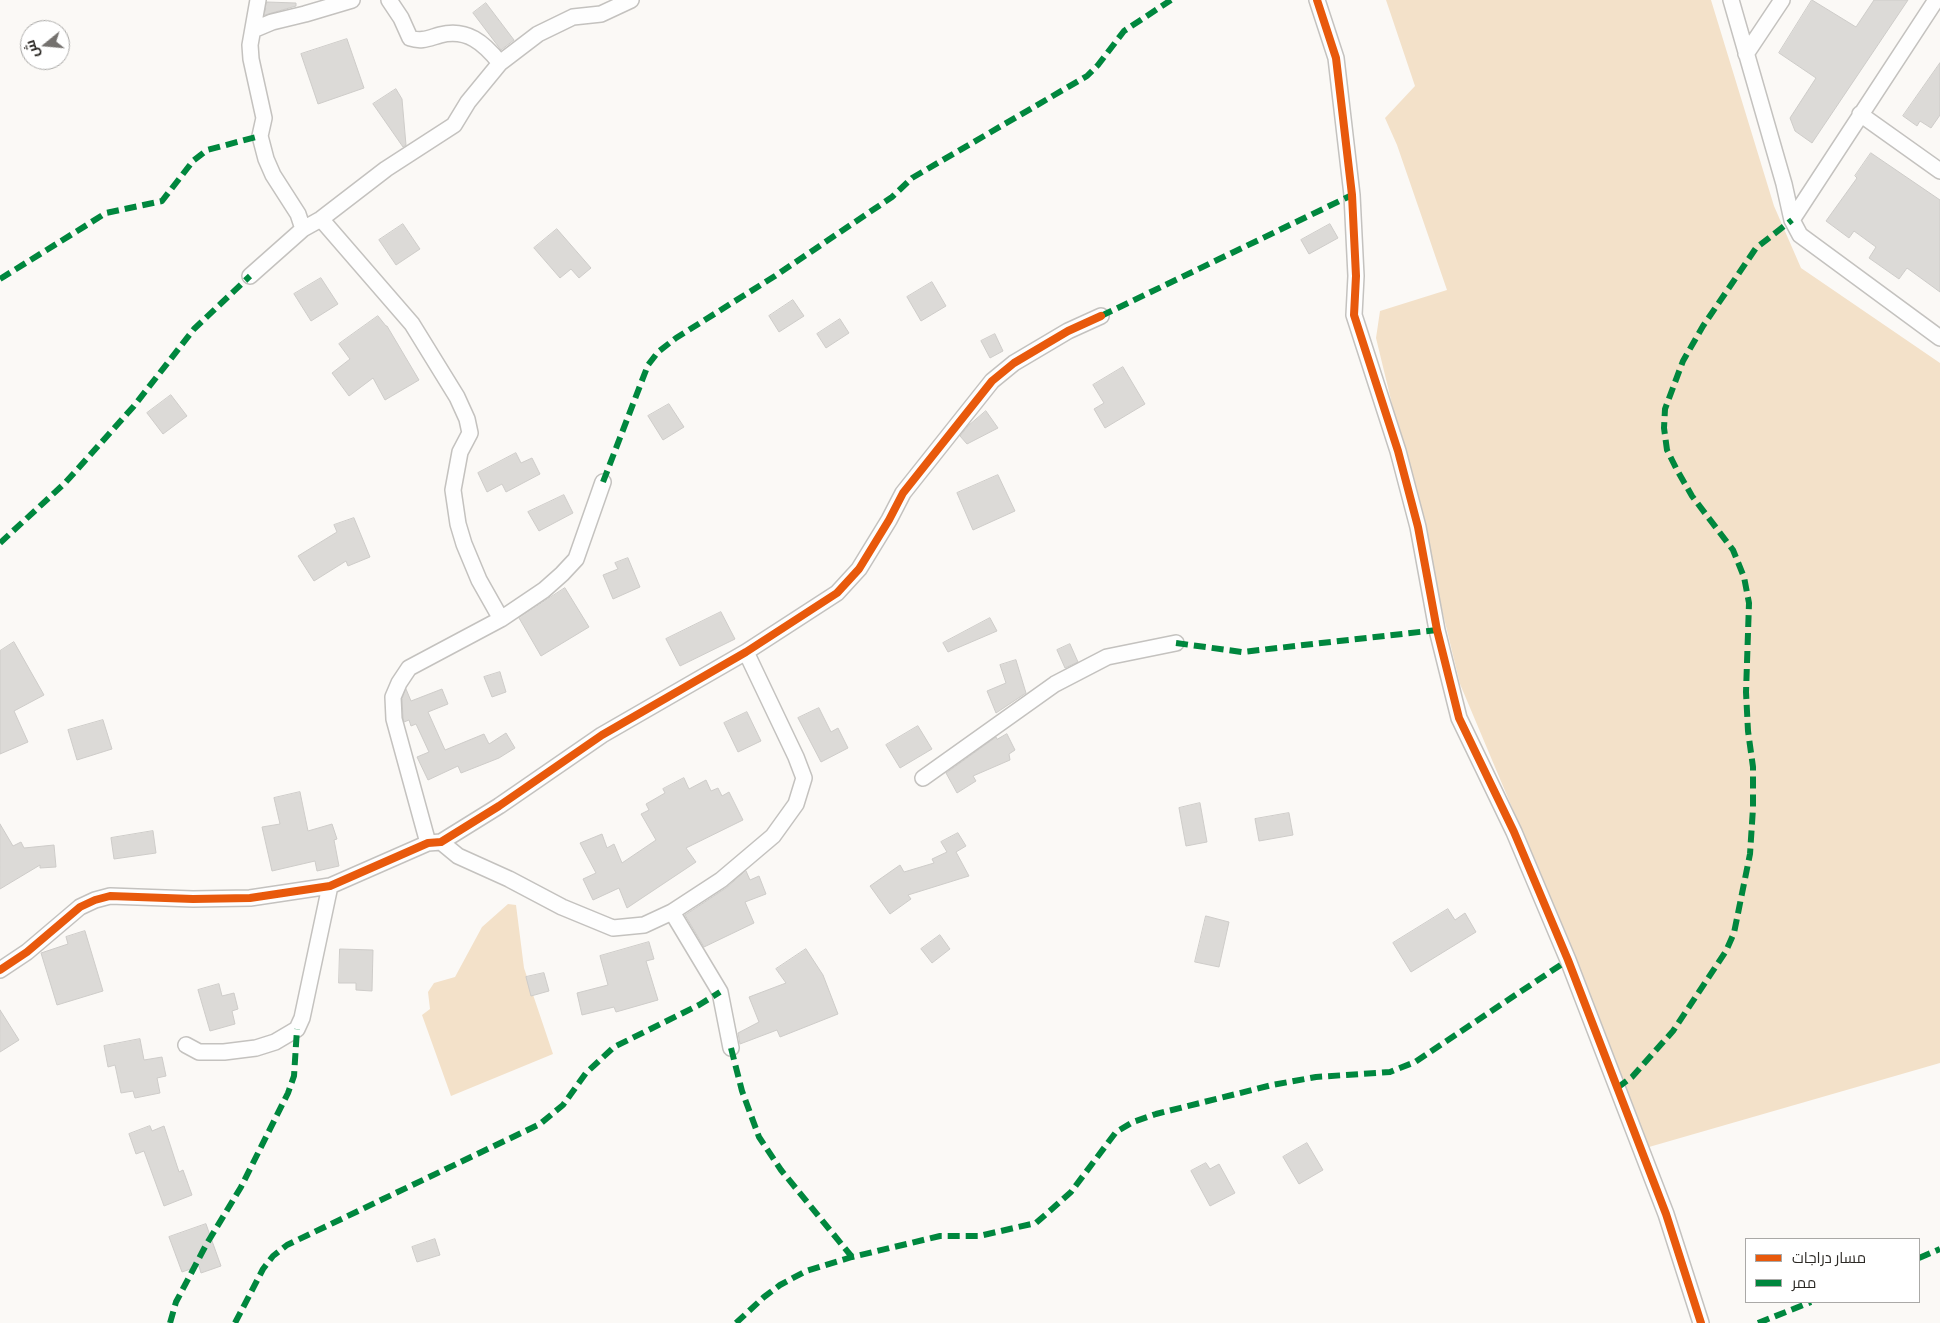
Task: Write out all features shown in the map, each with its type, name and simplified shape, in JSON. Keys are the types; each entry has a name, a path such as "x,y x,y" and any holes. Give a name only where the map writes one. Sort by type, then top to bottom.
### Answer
{"street":[{"path":"258,0 250,45 250,59 264,118 260,136 266,159 273,175 298,214 303,229"},
{"path":"253,30 272,22 352,0"},
{"path":"389,0 401,18 410,38 420,41 442,34 464,33 478,40 493,53 500,63"},
{"path":"250,276 303,229 321,219 386,169 454,125 468,102 500,63 538,34 573,17 601,14 630,0"},
{"path":"1317,0 1336,58 1352,195 1356,276 1354,315 1398,451 1418,527 1437,630 1459,718 1514,832 1568,960 1666,1214 1701,1323"},
{"path":"1731,0 1784,184 1792,220 1800,235 1809,244 1940,338"},
{"path":"1746,54 1782,0"},
{"path":"1792,220 1936,0"},
{"path":"1860,114 1940,171"},
{"path":"321,219 412,324 457,397 467,419 470,433 460,452 453,490 458,524 479,580 501,619"},
{"path":"0,970 28,952 80,907 95,900 110,896 193,899 250,898 330,886 435,842 499,806 602,735 746,652 837,592 859,569 903,493 992,381 1014,363 1100,316"},
{"path":"603,482 576,559 544,590 501,619 409,668 393,697 394,720 435,842 458,856 562,907 613,928 644,925 672,912 721,880 773,836 796,804 804,778 796,757 746,652"},
{"path":"923,778 1055,684 1107,657 1176,643"},
{"path":"186,1045 199,1052 224,1052 256,1048 275,1042 297,1029 302,1018 330,886"},
{"path":"672,912 720,992 731,1048"}],"shaded area":[{"path":"1386,0 1711,0 1774,206 1801,268 1940,363 1940,1063 1649,1147 1583,976 1460,684 1376,338 1380,311 1447,290 1397,145 1385,118 1415,86"},
{"path":"508,904 516,905 524,968 553,1054 451,1096 422,1015 430,1009 428,992 434,983 455,977 482,927"}],"building":[{"path":"1812,0 1856,27 1874,0 1908,0 1812,143 1795,131 1790,118 1816,78 1779,53"},
{"path":"267,2 296,3 296,6 265,15"},
{"path":"486,3 514,40 501,50 473,13"},
{"path":"347,39 364,88 318,104 301,54"},
{"path":"1940,63 1940,115 1931,128 1920,121 1917,126 1903,116"},
{"path":"396,89 402,99 406,145 403,147 373,104"},
{"path":"1871,153 1940,200 1940,292 1907,268 1899,279 1869,258 1876,247 1854,231 1849,238 1826,221 1857,178 1855,176"},
{"path":"403,224 420,249 396,265 379,240"},
{"path":"1330,224 1338,238 1309,254 1301,240"},
{"path":"557,229 591,268 579,278 571,269 560,278 534,248"},
{"path":"321,278 338,304 311,321 294,294"},
{"path":"932,282 946,306 921,321 907,297"},
{"path":"793,300 804,316 779,332 769,316"},
{"path":"378,316 387,326 419,380 385,400 373,378 349,396 332,373 350,359 339,344"},
{"path":"840,319 849,333 826,348 817,334"},
{"path":"995,334 1003,351 990,358 981,341"},
{"path":"1123,367 1145,404 1105,428 1094,409 1104,403 1093,385"},
{"path":"171,395 187,416 163,434 147,413"},
{"path":"669,404 684,427 663,440 648,416"},
{"path":"986,411 998,428 967,444 960,436 968,426"},
{"path":"516,453 521,463 532,458 540,474 506,492 502,484 487,492 478,473"},
{"path":"998,475 1015,511 973,530 957,493"},
{"path":"564,495 573,513 539,531 528,512"},
{"path":"354,518 370,557 348,566 346,561 314,581 298,556 337,532 334,525"},
{"path":"628,558 640,587 613,599 603,575 618,569 615,563"},
{"path":"565,588 589,627 541,656 519,618"},
{"path":"721,612 735,639 680,666 666,639"},
{"path":"990,618 997,631 948,652 943,643"},
{"path":"14,642 44,695 14,711 28,742 0,754 0,651"},
{"path":"1070,644 1078,662 1065,668 1057,650"},
{"path":"1016,660 1026,693 996,713 987,691 1006,683 1000,665"},
{"path":"500,672 506,692 492,697 484,677"},
{"path":"406,689 411,701 442,689 448,704 428,712 445,750 484,734 489,744 506,733 515,748 499,758 461,773 458,766 428,780 417,757 429,752 416,724 411,726 409,720 404,722 403,718 402,699"},
{"path":"819,708 831,732 838,728 848,748 821,762 798,718"},
{"path":"747,712 761,741 738,752 724,723"},
{"path":"103,720 112,749 77,760 68,730"},
{"path":"918,726 932,749 900,768 886,745"},
{"path":"1007,734 1015,750 1009,754 1010,760 973,776 976,781 957,793 946,773 996,737 997,739"},
{"path":"684,778 689,789 706,780 711,791 718,788 722,796 729,792 743,820 686,848 696,862 627,908 619,888 593,900 583,879 596,873 580,843 602,834 607,848 614,844 622,863 656,840 641,814 649,810 646,804 665,793 663,789"},
{"path":"300,792 308,831 332,824 337,839 334,840 339,866 317,871 315,861 272,871 262,827 280,824 274,798"},
{"path":"1200,803 1207,842 1186,846 1179,808"},
{"path":"1289,813 1293,835 1259,841 1255,819"},
{"path":"0,824 13,846 21,842 24,848 54,845 56,867 40,868 40,865 0,889"},
{"path":"153,831 156,853 114,859 111,838"},
{"path":"958,833 966,846 956,852 969,876 908,895 911,899 890,914 870,886 900,865 904,872 934,863 932,859 947,852 941,842"},
{"path":"746,871 750,880 759,876 766,894 745,902 754,923 704,947 685,915 726,888"},
{"path":"1448,909 1455,920 1465,913 1476,932 1411,972 1393,943"},
{"path":"1206,916 1229,922 1219,967 1195,962"},
{"path":"85,931 103,991 57,1005 41,953 68,944 66,937"},
{"path":"940,935 950,949 932,963 921,949"},
{"path":"649,942 654,959 646,961 658,1000 616,1012 614,1007 582,1015 577,993 608,985 600,956"},
{"path":"340,949 373,950 372,991 356,990 356,983 339,983"},
{"path":"806,949 823,975 838,1014 780,1037 777,1030 740,1044 738,1033 759,1022 749,997 786,983 776,969"},
{"path":"544,973 549,991 531,996 526,977"},
{"path":"219,984 222,996 234,993 238,1009 232,1011 235,1024 210,1031 198,990"},
{"path":"0,1010 19,1040 0,1052"},
{"path":"140,1039 144,1060 162,1057 166,1076 157,1078 160,1093 135,1098 133,1091 121,1093 115,1065 108,1067 104,1046"},
{"path":"150,1126 152,1131 164,1126 179,1172 183,1170 192,1195 164,1206 144,1151 136,1154 129,1134"},
{"path":"1307,1143 1323,1170 1299,1184 1283,1157"},
{"path":"1206,1163 1210,1169 1219,1164 1235,1193 1210,1206 1191,1171"},
{"path":"206,1224 221,1266 201,1273 199,1266 182,1272 169,1237"},
{"path":"435,1239 440,1255 417,1262 412,1247"}],"marked path":[{"path":"603,482 648,365 658,352 676,338 775,276 892,197 912,178 1087,76 1098,65 1124,31 1171,0"},
{"path":"0,279 106,213 162,201 193,161 207,150 260,136"},
{"path":"1101,316 1352,195"},
{"path":"1617,1088 1632,1077 1673,1031 1726,951 1734,933 1750,854 1753,767 1748,731 1746,692 1749,603 1744,577 1733,550 1692,496 1667,450 1664,428 1665,409 1683,361 1703,326 1756,248 1792,220"},
{"path":"0,543 65,483 134,406 194,329 250,276"},
{"path":"1176,643 1242,652 1437,630"},
{"path":"736,1323 780,1285 806,1271 852,1257 940,1236 979,1236 1036,1223 1071,1192 1116,1132 1133,1122 1156,1114 1272,1085 1316,1077 1390,1072 1415,1062 1568,960"},
{"path":"235,1323 263,1269 273,1256 287,1245 540,1124 563,1105 586,1073 614,1047 699,1005 720,992"},
{"path":"170,1323 176,1302 206,1245 241,1187 288,1093 294,1076 297,1029"},
{"path":"731,1048 742,1091 759,1137 781,1170 852,1257"},
{"path":"1920,1258 1940,1249"},
{"path":"1758,1323 1808,1303"}],"cycle path":[{"path":"1317,0 1336,58 1352,195 1356,276 1354,315 1398,451 1418,527 1437,630 1459,718 1514,832 1568,960 1666,1214 1701,1323"},
{"path":"0,970 27,952 80,907 95,900 110,896 193,899 250,898 330,886 428,843 441,842 499,806 602,735 746,652 837,593 859,569 903,493 992,381 1014,363 1068,331 1101,316"}]}
